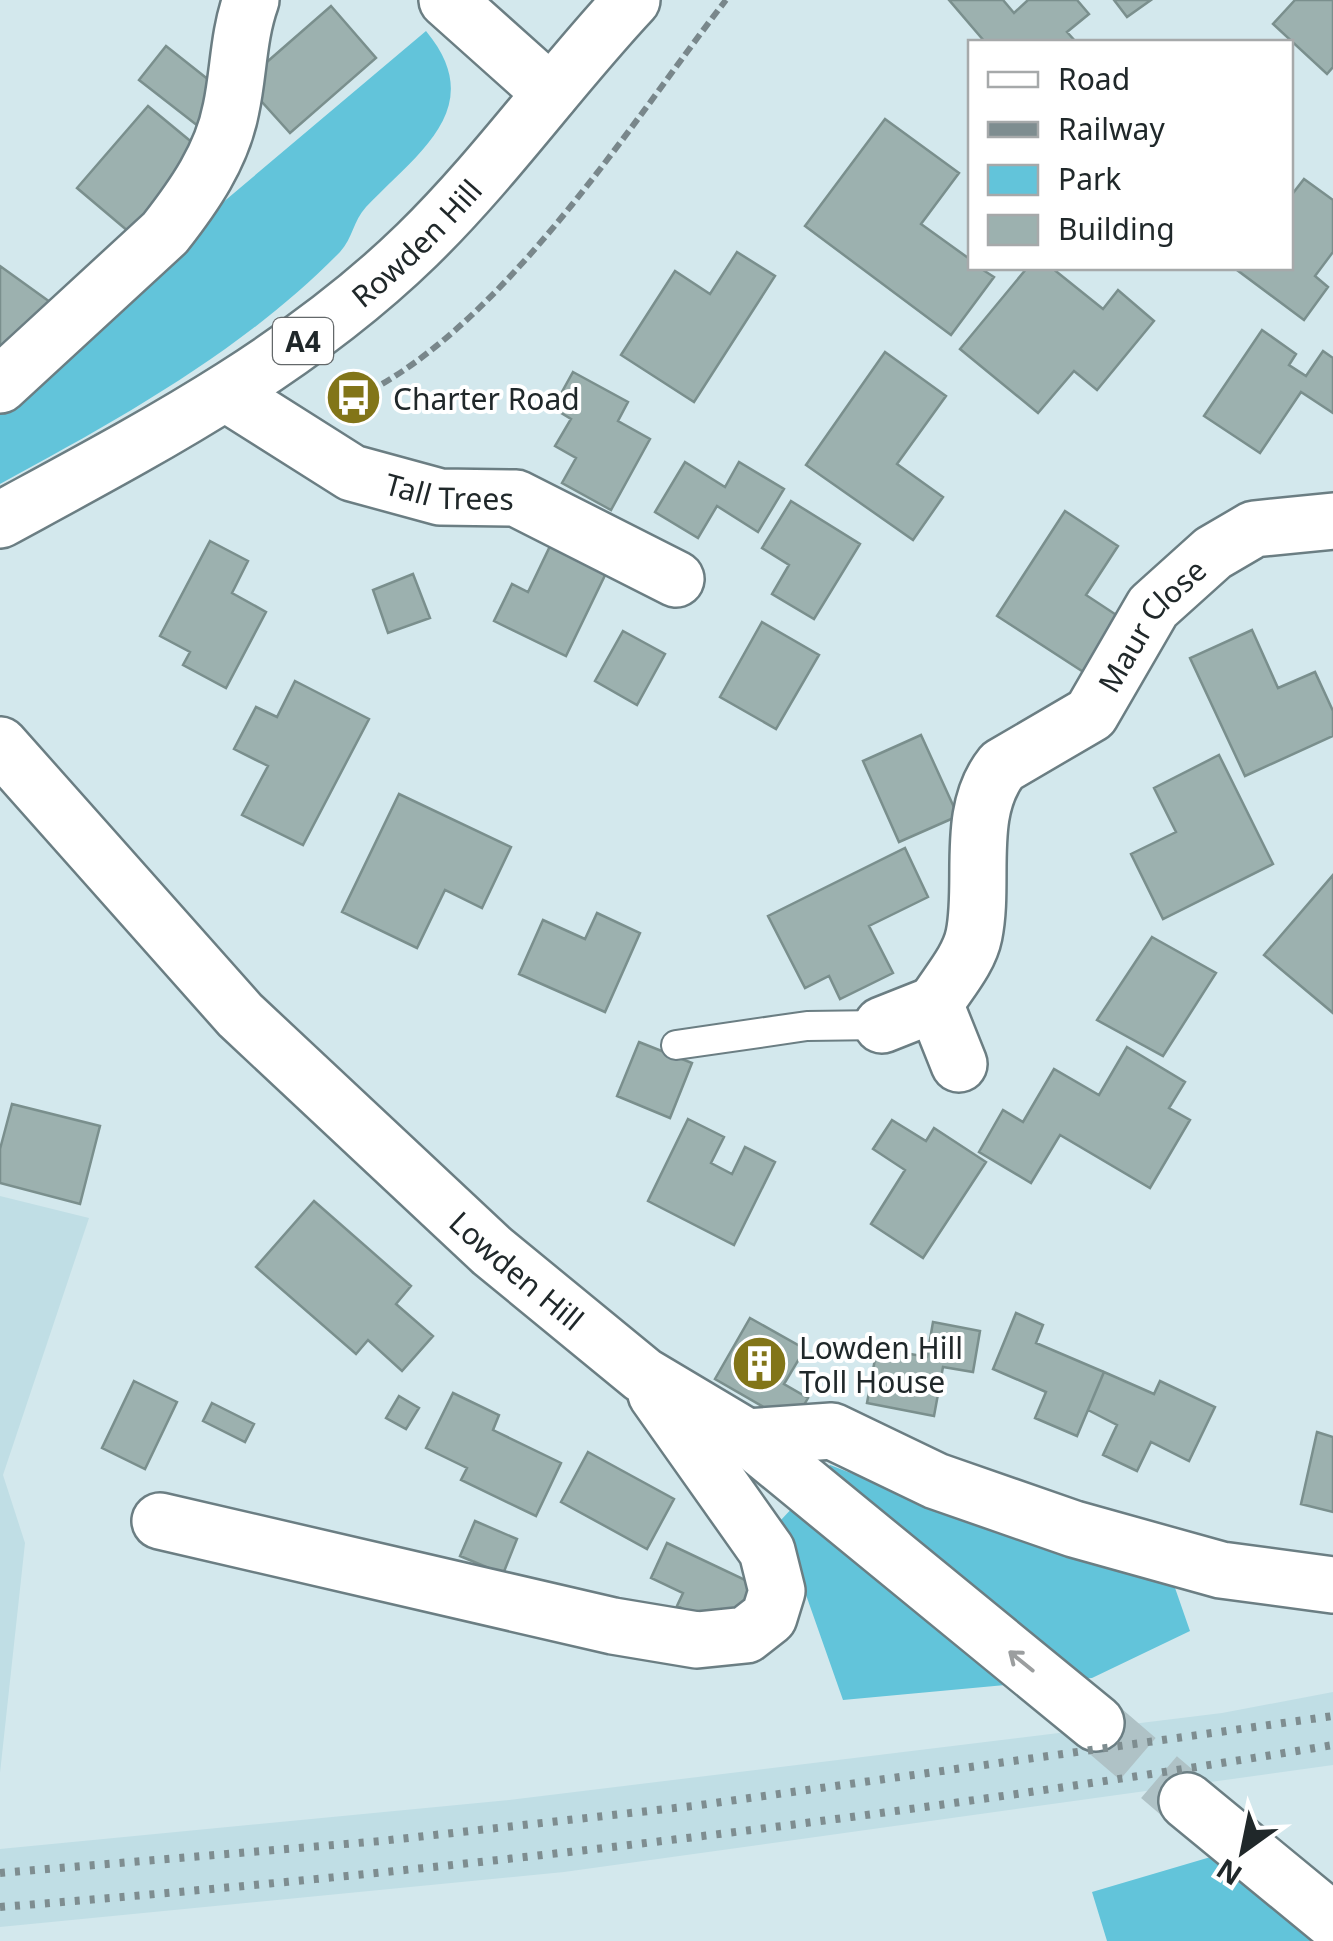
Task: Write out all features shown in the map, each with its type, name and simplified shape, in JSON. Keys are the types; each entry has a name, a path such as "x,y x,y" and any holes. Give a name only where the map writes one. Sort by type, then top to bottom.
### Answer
{"street":[{"path":"0,385 152,244 187,205 227,128 242,25 251,0"},
{"path":"447,0 550,93"},
{"name":"Rowden Hill","path":"0,520 227,394 297,345 418,244 632,0"},
{"name":"Tall Trees","path":"227,394 352,473 440,497 516,498 676,579"},
{"name":"Maur Close","path":"936,1004 973,940 982,809 992,779 1002,766 1091,714 1153,606 1213,554 1254,529 1333,521"},
{"name":"Lowden Hill","path":"0,744 240,1015 492,1250 643,1375 747,1437 1096,1723"},
{"path":"882,1025 936,1004 959,1064"},
{"path":"160,1521 613,1626 696,1640 746,1635 768,1616 777,1591 766,1552 643,1375"},
{"path":"747,1437 832,1431 936,1481 1074,1529 1221,1570 1333,1586"},
{"path":"1187,1801 1333,1920"}],"lane":[{"path":"676,1045 807,1026 882,1025"}],"shaded area":[{"path":"0,1196 89,1218 3,1475 25,1543 0,1773"},
{"path":"1333,1692 1333,1765 564,1872 0,1927 0,1849 509,1800 1222,1713"}],"green space":[{"path":"426,31 444,58 451,84 448,107 424,148 362,212 340,252 303,287 222,351 135,408 0,484 0,401 151,263"},
{"path":"830,1465 1063,1555 1174,1585 1190,1631 1092,1678 1070,1680 820,1476"},
{"path":"796,1504 1016,1684 843,1700 780,1521"},
{"path":"1214,1856 1322,1941 1107,1941 1092,1892"}],"building":[{"path":"949,0 1003,0 1014,13 1028,0 1077,0 1089,14 1067,32 1074,40 983,40"},
{"path":"1114,0 1151,0 1127,17"},
{"path":"1295,0 1333,0 1333,67 1327,74 1273,24"},
{"path":"331,6 376,58 290,133 244,82"},
{"path":"166,46 224,92 198,126 139,80"},
{"path":"148,106 200,149 129,232 77,188"},
{"path":"885,119 959,173 921,224 968,258 968,270 983,270 994,277 951,335 805,226"},
{"path":"1304,179 1333,200 1333,252 1315,276 1328,287 1304,320 1237,270 1293,270 1293,193"},
{"path":"737,252 775,276 694,402 621,355 675,271 710,294"},
{"path":"0,266 50,302 0,361"},
{"path":"1025,270 1054,270 1103,309 1118,290 1154,321 1097,390 1074,371 1038,413 960,349"},
{"path":"1262,330 1296,354 1289,365 1306,376 1323,351 1333,358 1333,413 1301,392 1260,453 1204,416"},
{"path":"885,352 946,396 897,464 943,497 913,540 806,465"},
{"path":"573,372 628,402 618,421 650,439 611,510 562,483 576,458 555,446 571,419 553,408"},
{"path":"685,462 725,487 739,462 784,489 758,532 717,506 698,538 655,512"},
{"path":"791,501 860,544 814,619 772,594 789,565 762,548"},
{"path":"1065,511 1118,546 1086,595 1121,618 1085,673 997,616"},
{"path":"210,541 248,561 232,593 266,612 226,688 183,665 190,652 160,636"},
{"path":"552,542 608,569 566,656 494,621 512,584 528,592"},
{"path":"413,574 430,618 388,633 373,590"},
{"path":"762,622 819,655 776,729 720,697"},
{"path":"1252,630 1278,688 1315,672 1333,711 1333,736 1245,776 1190,658"},
{"path":"623,631 665,654 637,705 595,681"},
{"path":"295,681 369,719 303,845 242,815 268,766 234,749 256,707 277,717"},
{"path":"921,735 958,816 899,842 863,761"},
{"path":"1219,755 1273,864 1163,919 1131,854 1176,832 1154,788"},
{"path":"399,794 511,847 482,908 445,890 417,948 342,912"},
{"path":"905,848 928,897 869,926 893,973 840,999 829,976 805,988 768,916"},
{"path":"1333,875 1333,1013 1264,955"},
{"path":"597,913 640,933 605,1012 519,974 543,920 585,939"},
{"path":"1152,937 1216,973 1163,1056 1097,1020"},
{"path":"639,1042 692,1063 670,1118 617,1096"},
{"path":"1127,1047 1185,1082 1169,1108 1190,1120 1150,1188 1060,1135 1031,1183 979,1152 1003,1110 1023,1122 1054,1069 1099,1095"},
{"path":"12,1104 100,1126 80,1204 0,1183 0,1149"},
{"path":"688,1119 724,1137 711,1163 732,1174 745,1147 775,1162 734,1245 648,1201"},
{"path":"892,1120 926,1141 934,1128 986,1162 923,1258 871,1224 905,1170 873,1149"},
{"path":"314,1201 411,1286 396,1304 433,1336 402,1371 368,1340 356,1354 256,1267"},
{"path":"1016,1313 1043,1325 1036,1343 1104,1372 1077,1436 1035,1418 1046,1392 993,1369"},
{"name":"Lowden Hill Toll House","path":"750,1318 805,1349 784,1384 808,1398 793,1424 715,1379"},
{"path":"933,1322 980,1331 973,1372 943,1367 934,1416 867,1403 877,1348 927,1357"},
{"path":"1104,1372 1154,1394 1160,1381 1215,1407 1189,1461 1151,1442 1137,1471 1103,1455 1117,1425 1088,1410"},
{"path":"134,1381 177,1402 145,1469 102,1448"},
{"path":"453,1393 499,1415 493,1430 561,1463 536,1516 461,1480 467,1468 426,1448"},
{"path":"399,1396 419,1408 406,1429 386,1418"},
{"path":"212,1403 254,1424 245,1442 203,1421"},
{"path":"1317,1432 1333,1437 1333,1512 1301,1504"},
{"path":"588,1452 674,1499 647,1549 561,1502"},
{"path":"475,1521 517,1539 503,1574 460,1556"},
{"path":"667,1543 758,1586 741,1622 717,1625 677,1606 683,1593 651,1578"}],"tunnel":[{"path":"1096,1723 1187,1801"}],"railway":[{"path":"0,1873 381,1841 693,1806 1333,1716"},
{"path":"0,1907 334,1877 668,1840 1001,1796 1333,1745"}],"place":[{"name":"Charter Road","path":"354,398"},
{"name":"Lowden Hill Toll House","path":"760,1364"}]}
